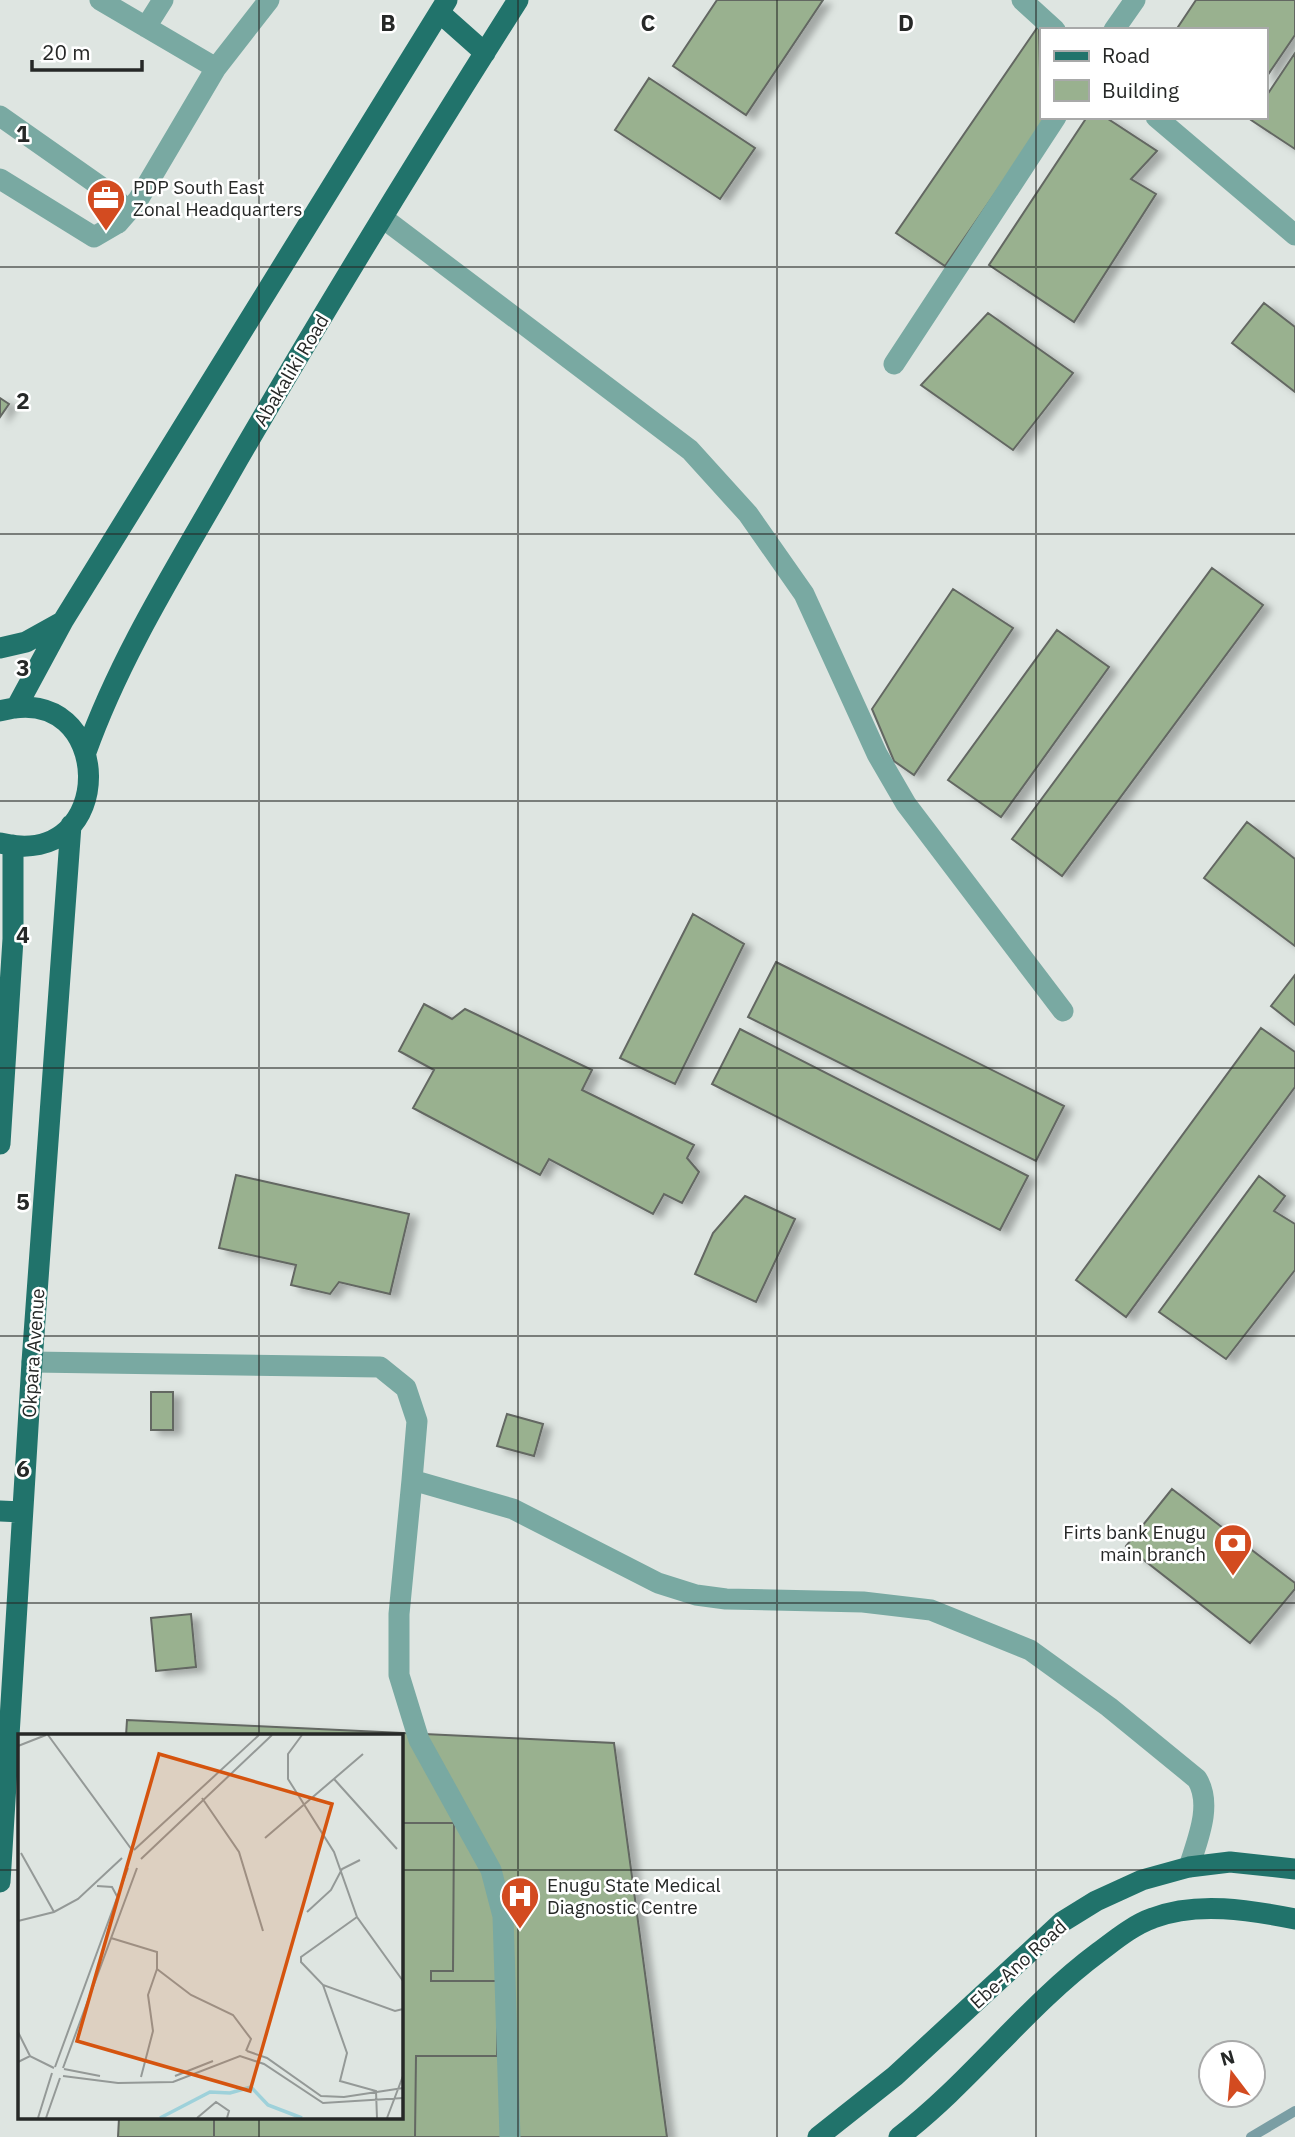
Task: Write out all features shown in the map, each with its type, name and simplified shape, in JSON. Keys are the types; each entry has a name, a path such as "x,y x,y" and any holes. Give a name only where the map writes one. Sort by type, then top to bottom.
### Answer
{"main road":[{"name":"Abakaliki Road","path":"86,752 101,711 139,633 268,407 518,0"},
{"path":"0,1144 13,939 4,845 43,842 71,825 88,796 91,774 86,752 74,731 53,715 5,709 64,621 444,6 485,53"},
{"path":"0,648 34,638 64,621"},
{"name":"Okpara Avenue","path":"0,1882 32,1362 71,825"},
{"path":"0,1511 22,1512"},
{"name":"Ebe-Ano Road","path":"818,2137 895,2076 1062,1922 1096,1901 1142,1880 1189,1867 1230,1861 1295,1869"},
{"path":"899,2137 922,2119 1025,2015 1083,1964 1153,1918 1191,1911 1246,1909 1295,1919"}],"street":[{"path":"100,0 216,68"},
{"path":"146,27 163,0"},
{"path":"0,179 94,237 118,223 138,200 216,68 269,0"},
{"path":"1021,0 1053,28"},
{"path":"1115,28 1135,0"},
{"path":"0,116 114,196 122,206 118,223"},
{"path":"894,363 1055,119"},
{"path":"1158,119 1295,235"},
{"path":"383,218 690,450 748,513 804,594 877,754 906,804 1063,1011"},
{"path":"32,1362 380,1367 406,1388 417,1421 399,1614 399,1675 419,1740 491,1870 503,1916 510,2137"},
{"path":"412,1480 513,1509 658,1583 696,1595 726,1599 863,1602 931,1610 1030,1650 1109,1707 1198,1779 1204,1790 1203,1813 1189,1867"}],"building":[{"path":"717,0 823,0 746,115 673,66"},
{"path":"1196,0 1295,0 1295,35 1267,76 1267,28 1177,28"},
{"path":"1039,25 1040,119 1047,119 945,266 896,233"},
{"path":"1295,53 1295,149 1251,120 1267,119 1267,95"},
{"path":"649,78 755,148 720,199 615,130"},
{"path":"1086,119 1108,119 1157,151 1131,179 1156,194 1074,322 989,265"},
{"path":"1264,303 1295,327 1295,392 1232,343"},
{"path":"988,313 1073,373 1013,450 921,385"},
{"path":"0,398 9,404 0,417"},
{"path":"1212,568 1263,605 1062,876 1012,839"},
{"path":"953,589 1013,628 914,775 894,761 872,709"},
{"path":"1057,630 1109,667 1001,817 948,780"},
{"path":"1247,822 1295,859 1295,946 1204,878"},
{"path":"693,914 744,944 675,1084 620,1058"},
{"path":"776,962 1064,1106 1036,1161 748,1017"},
{"path":"1295,975 1295,1025 1271,1006"},
{"path":"424,1004 452,1019 465,1009 592,1070 582,1090 694,1145 687,1158 699,1172 682,1203 664,1194 653,1214 549,1159 540,1175 413,1108 434,1070 399,1051"},
{"path":"1261,1028 1295,1052 1295,1087 1126,1317 1076,1280"},
{"path":"740,1029 1028,1176 1000,1230 712,1084"},
{"path":"236,1175 409,1214 390,1294 339,1282 330,1294 291,1285 296,1265 219,1248"},
{"path":"1259,1176 1285,1196 1274,1211 1295,1224 1295,1270 1226,1359 1159,1312"},
{"path":"745,1196 795,1219 756,1302 695,1274 713,1233"},
{"path":"151,1392 173,1392 173,1430 151,1430"},
{"path":"507,1414 543,1424 534,1456 497,1446"},
{"path":"1172,1489 1295,1583 1295,1589 1250,1643 1126,1546"},
{"path":"191,1614 196,1667 156,1671 151,1618"},
{"name":"Enugu State Medical Diagnostic Centre","path":"127,1720 614,1743 667,2137 118,2137 119,2120 402,2120 402,1734 126,1734"},
{"path":"402,1823 454,1823 453,1971 431,1971 431,1981 498,1981 497,2056 416,2056 415,2137 214,2137 214,2120 402,2120"}],"waterway":[{"path":"1251,2137 1295,2111"}],"place":[{"name":"PDP South East Zonal Headquarters","path":"106,232"},
{"name":"Firts bank Enugu main branch","path":"1233,1577"},
{"name":"Enugu State Medical Diagnostic Centre","path":"520,1930"}]}
